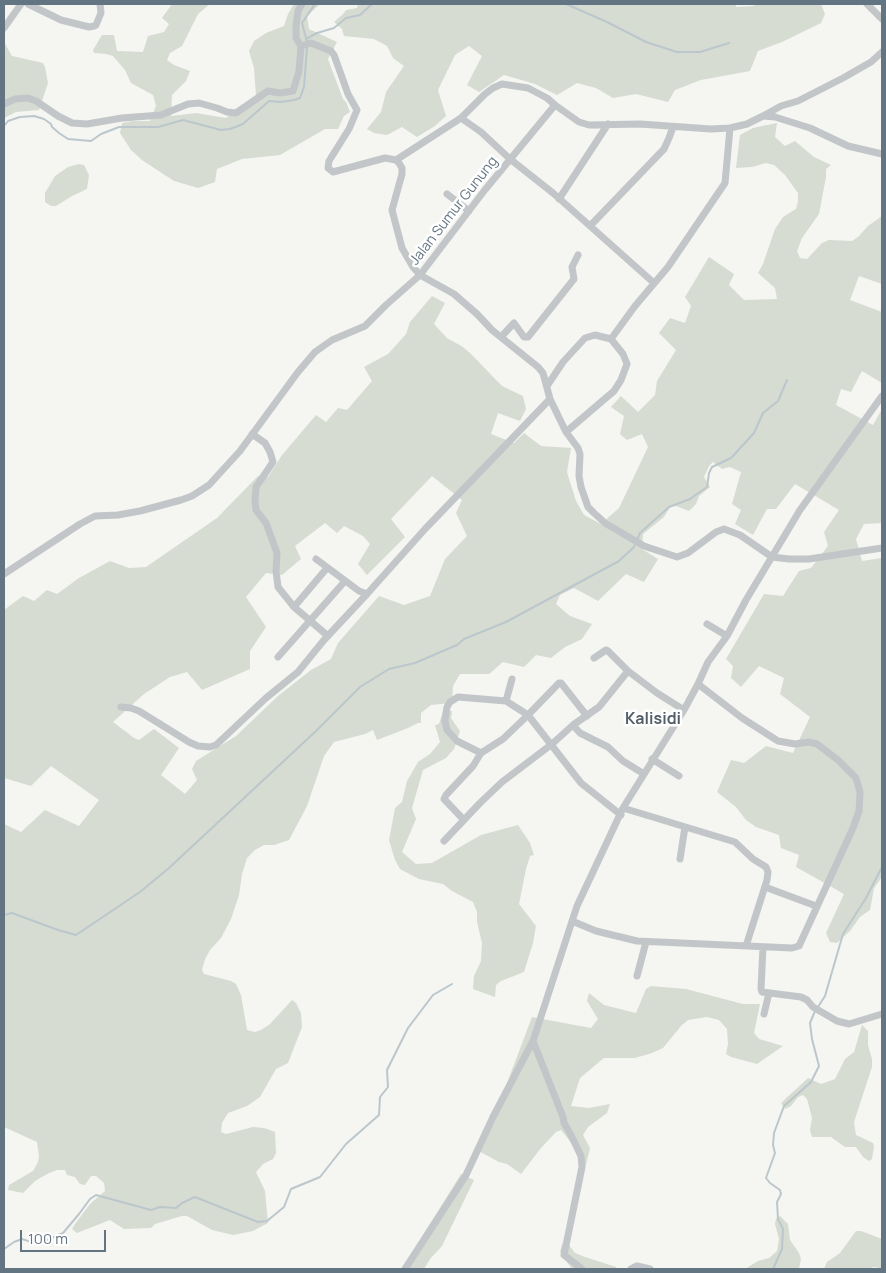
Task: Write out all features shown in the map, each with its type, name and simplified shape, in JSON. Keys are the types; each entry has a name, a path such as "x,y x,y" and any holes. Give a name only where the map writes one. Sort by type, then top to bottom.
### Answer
{"street":[{"path":"4,28 21,4"},
{"path":"28,4 61,20 89,27 96,24 101,14 100,4"},
{"path":"302,4 298,11 296,38 306,45 326,48 334,55 356,110 349,129 329,161 328,168 332,172 386,158 396,160 402,168 402,174 396,192 392,215 402,248 420,275 454,294 501,337 540,369 548,386 550,399 566,432 578,448 580,454 579,476 588,507 606,523 644,546 674,556 688,553 716,532 724,529 740,535 772,557 808,559 882,548"},
{"path":"868,4 882,19"},
{"path":"4,104 28,98 36,101 65,120 72,123 87,124 122,118 161,116 188,104 199,103 236,113 268,91 280,93 293,91 306,45"},
{"path":"396,160 461,118 485,94 502,84 528,88 548,98 579,122 589,125 640,124 673,127 730,128 747,124 781,106 798,100 850,74 871,62 882,52"},
{"name":"Jalan Sumur Gunung","path":"4,574 95,516 118,515 140,511 181,500 201,491 209,485 240,451 315,352 332,340 365,326 420,275 510,159 555,105"},
{"path":"781,106 783,118"},
{"path":"763,116 783,118 848,146 882,154"},
{"path":"461,118 481,132 654,283"},
{"path":"559,199 608,124"},
{"path":"590,226 664,149 673,127"},
{"path":"611,339 668,267 726,183 730,128"},
{"path":"447,194 469,211"},
{"path":"501,337 514,323 524,337 528,337 574,279 572,267 578,254"},
{"path":"548,386 563,362 585,338 595,335 611,339 623,354 627,364 625,373 614,391 566,432"},
{"path":"405,1269 466,1175 493,1117 533,1042 577,906 591,873 622,812 652,759 684,710 708,662 727,636 746,600 800,510 882,396"},
{"path":"121,707 139,711 198,746 210,747 216,745 266,698 298,672 424,529 550,399"},
{"path":"252,434 265,443 273,462 256,487 256,510 266,523 276,552 278,587 294,607 328,636"},
{"path":"316,559 344,581 367,594"},
{"path":"294,607 327,568"},
{"path":"278,657 344,581"},
{"path":"707,624 727,636"},
{"path":"594,658 606,650 608,651 628,671 684,710"},
{"path":"444,841 502,782 598,707 628,671"},
{"path":"506,701 512,679"},
{"path":"464,820 446,803 445,797 473,766 480,753 503,739 561,683 587,716"},
{"path":"572,921 613,936 646,942 792,948 799,946 859,812 860,792 856,778 838,760 817,744 809,742 795,744 778,741 742,718 698,684"},
{"path":"480,753 457,741 447,730 445,721 447,707 453,699 458,697 506,701 528,715 582,783 622,812 685,827 737,843 749,856 768,870 765,887 746,946"},
{"path":"574,725 580,733 608,747 623,761 644,774"},
{"path":"652,759 679,776"},
{"path":"680,859 685,827"},
{"path":"765,887 816,906"},
{"path":"637,976 646,942"},
{"path":"763,947 762,992 798,996 837,1021 850,1024 882,1014"},
{"path":"764,1014 768,994"},
{"path":"533,1042 563,1117 564,1124 581,1156 582,1167 564,1255 582,1269"},
{"path":"631,1269 637,1266 650,1269"}],"shaded area":[{"path":"172,4 210,4 198,14 182,46 170,53 167,60 190,71 186,81 172,95 171,116 196,113 226,118 256,96 254,68 249,51 254,41 266,33 284,26 294,4 320,4 307,16 309,29 337,42 328,59 350,112 344,116 338,129 325,129 280,155 242,159 217,169 215,182 198,188 174,181 142,160 131,150 120,133 122,123 150,121 156,106 153,95 131,83 125,70 113,56 94,53 93,50 102,35 114,35 117,51 143,52 148,36 164,32 169,24 162,18"},
{"path":"358,4 736,4 736,7 753,6 756,4 821,4 825,14 821,23 782,42 758,51 750,71 701,80 675,90 668,102 636,94 613,98 596,88 577,83 557,95 535,84 504,75 479,92 467,85 482,56 469,46 455,55 438,90 446,116 435,126 417,137 402,127 387,135 374,133 367,129 381,112 386,92 404,66 393,58 387,46 374,39 344,36 342,29 334,22 346,10 357,8"},
{"path":"4,42 12,56 43,63 48,83 39,110 16,112 4,118"},
{"path":"777,123 775,137 785,146 795,141 814,157 831,165 826,169 819,214 802,238 797,251 800,258 807,259 822,243 829,240 852,241 882,216 882,284 859,276 850,300 882,312 882,383 862,371 851,392 841,389 836,405 873,425 882,409 882,523 864,524 856,539 862,561 882,558 882,877 874,888 870,910 860,917 850,931 837,943 830,942 826,933 844,894 796,867 799,855 781,848 779,835 756,827 746,820 736,807 717,792 731,760 744,763 766,746 793,753 810,717 780,694 784,678 759,666 741,687 731,678 733,666 726,659 764,594 783,596 799,571 811,568 828,546 824,532 839,510 795,484 776,509 767,509 753,535 735,524 741,510 732,504 741,472 730,467 722,469 713,462 704,477 710,487 699,496 696,504 689,511 676,506 670,507 664,517 643,534 642,549 658,559 644,582 626,574 598,601 574,588 560,595 556,604 570,616 592,624 582,639 565,647 551,658 536,655 524,667 503,662 489,674 460,674 453,686 452,703 431,705 421,713 421,723 377,740 373,730 334,742 324,756 307,806 289,840 274,845 264,845 247,858 242,874 239,895 231,919 221,938 210,950 202,970 204,974 236,984 241,995 247,1030 255,1032 270,1024 292,1000 296,1003 301,1013 302,1027 288,1063 276,1069 260,1097 247,1106 228,1113 222,1123 221,1132 226,1134 253,1127 275,1132 276,1153 273,1159 263,1164 256,1172 265,1191 268,1223 253,1231 233,1235 212,1230 187,1216 182,1216 155,1224 151,1228 124,1229 110,1220 77,1233 72,1229 75,1224 90,1204 105,1191 104,1183 96,1176 91,1176 85,1185 80,1184 75,1177 67,1175 65,1170 57,1170 35,1181 23,1193 8,1190 9,1185 33,1171 39,1157 37,1142 4,1127 4,824 21,832 45,810 79,826 99,800 51,766 31,786 4,778 4,610 23,596 34,601 47,590 57,594 79,578 110,561 129,568 146,567 217,518 258,476 268,477 282,455 316,415 326,422 338,408 347,410 372,381 364,367 388,354 406,334 410,322 432,296 445,303 434,324 447,338 471,354 502,386 523,396 526,409 520,421 498,413 491,434 514,443 524,433 541,446 571,448 567,472 576,501 584,515 601,524 619,508 648,447 642,434 627,440 620,434 624,416 611,407 621,396 638,412 655,395 657,381 676,350 659,333 670,318 685,323 691,306 685,297 709,257 734,274 729,285 744,300 777,299 775,288 758,273 775,229 783,217 796,209 798,193 785,175 774,165 766,163 752,167 736,168 740,135 753,128","holes":["432,476 462,500 456,513 467,536 445,559 430,596 404,605 379,596 338,643 331,659 311,670 278,696 236,736 196,761 192,769 197,780 185,794 161,775 179,748 154,729 139,740 113,722 144,694 170,677 187,672 202,690 250,669 250,651 266,627 246,597 266,573 282,575 301,559 295,546 325,523 337,533 344,526 363,536 370,544 358,564 367,575 405,537 391,519"]},
{"path":"79,164 84,165 89,175 87,189 56,206 51,206 45,202 45,193 55,176 68,167"},
{"path":"443,711 452,711 451,718 460,731 454,749 446,758 423,770 412,808 416,819 402,852 416,864 432,863 481,835 518,825 530,843 534,855 530,856 526,869 519,904 536,926 533,943 524,972 501,981 496,985 495,997 473,989 474,976 481,961 482,943 477,922 477,912 473,902 443,884 419,879 400,869 389,840 395,808 402,802 407,781 418,762 430,754 440,742 435,725 439,724"},
{"path":"651,986 686,989 743,1004 760,1004 754,1033 759,1039 783,1046 757,1064 731,1057 726,1054 728,1044 727,1029 719,1020 707,1017 688,1020 663,1048 635,1058 604,1058 580,1078 571,1106 589,1108 610,1104 607,1113 588,1127 583,1135 590,1148 586,1165 580,1169 579,1157 573,1145 561,1130 556,1132 541,1148 521,1174 507,1164 499,1162 475,1149 504,1091 532,1017 591,1028 598,1019 587,1001 589,993 604,1005 636,1013 646,989"},
{"path":"862,1025 868,1031 868,1045 872,1067 854,1122 856,1135 873,1143 872,1159 869,1161 863,1157 856,1147 845,1147 831,1137 812,1137 810,1130 812,1118 807,1099 803,1095 785,1109 781,1103 808,1078 821,1084 835,1079 845,1059 854,1052"},
{"path":"461,1174 474,1180 442,1246 424,1269 402,1269"},
{"path":"780,1216 788,1224 790,1240 799,1253 801,1259 799,1269 745,1269 758,1261 769,1258 777,1251 779,1239 775,1224 776,1219"},
{"path":"856,1231 882,1239 882,1269 875,1267 865,1269 824,1269 827,1262 840,1253"},
{"path":"562,1244 569,1245 575,1253 616,1267 617,1269 572,1269 560,1252"}],"waterway":[{"path":"307,42 302,23 315,4"},
{"path":"306,39 317,33 334,28 346,18 360,15 372,4"},
{"path":"566,4 646,42 677,52 700,52 729,43"},
{"path":"4,126 8,121 20,117 34,116 44,119 68,139 91,141 101,134 119,127 158,127 183,120 221,130 230,129 243,124 269,101 281,102 300,98 304,87 307,47"},
{"path":"637,540 640,533 669,507 690,499 707,487 712,467 731,458 754,433 763,413 778,401 787,380"},
{"path":"4,915 12,913 76,935 140,892 169,868 316,731 360,687 389,669 415,663 457,645 464,639 506,622 619,561 635,545"},
{"path":"818,1007 825,996 843,934 866,898 882,867"},
{"path":"4,1249 22,1239 38,1244 63,1233 90,1199 96,1195 151,1210 160,1207 176,1208 195,1197 258,1222 267,1221 284,1207 291,1189 320,1177 346,1144 379,1115 380,1097 388,1087 387,1070 408,1028 433,995 452,984"},
{"path":"773,1269 782,1249 783,1229 778,1219 777,1202 781,1194 780,1190 766,1178 775,1153 773,1145 774,1133 784,1106 811,1082 819,1066 810,1023 815,1011"}],"district":[{"name":"Kalisidi","path":"653,720"}]}
